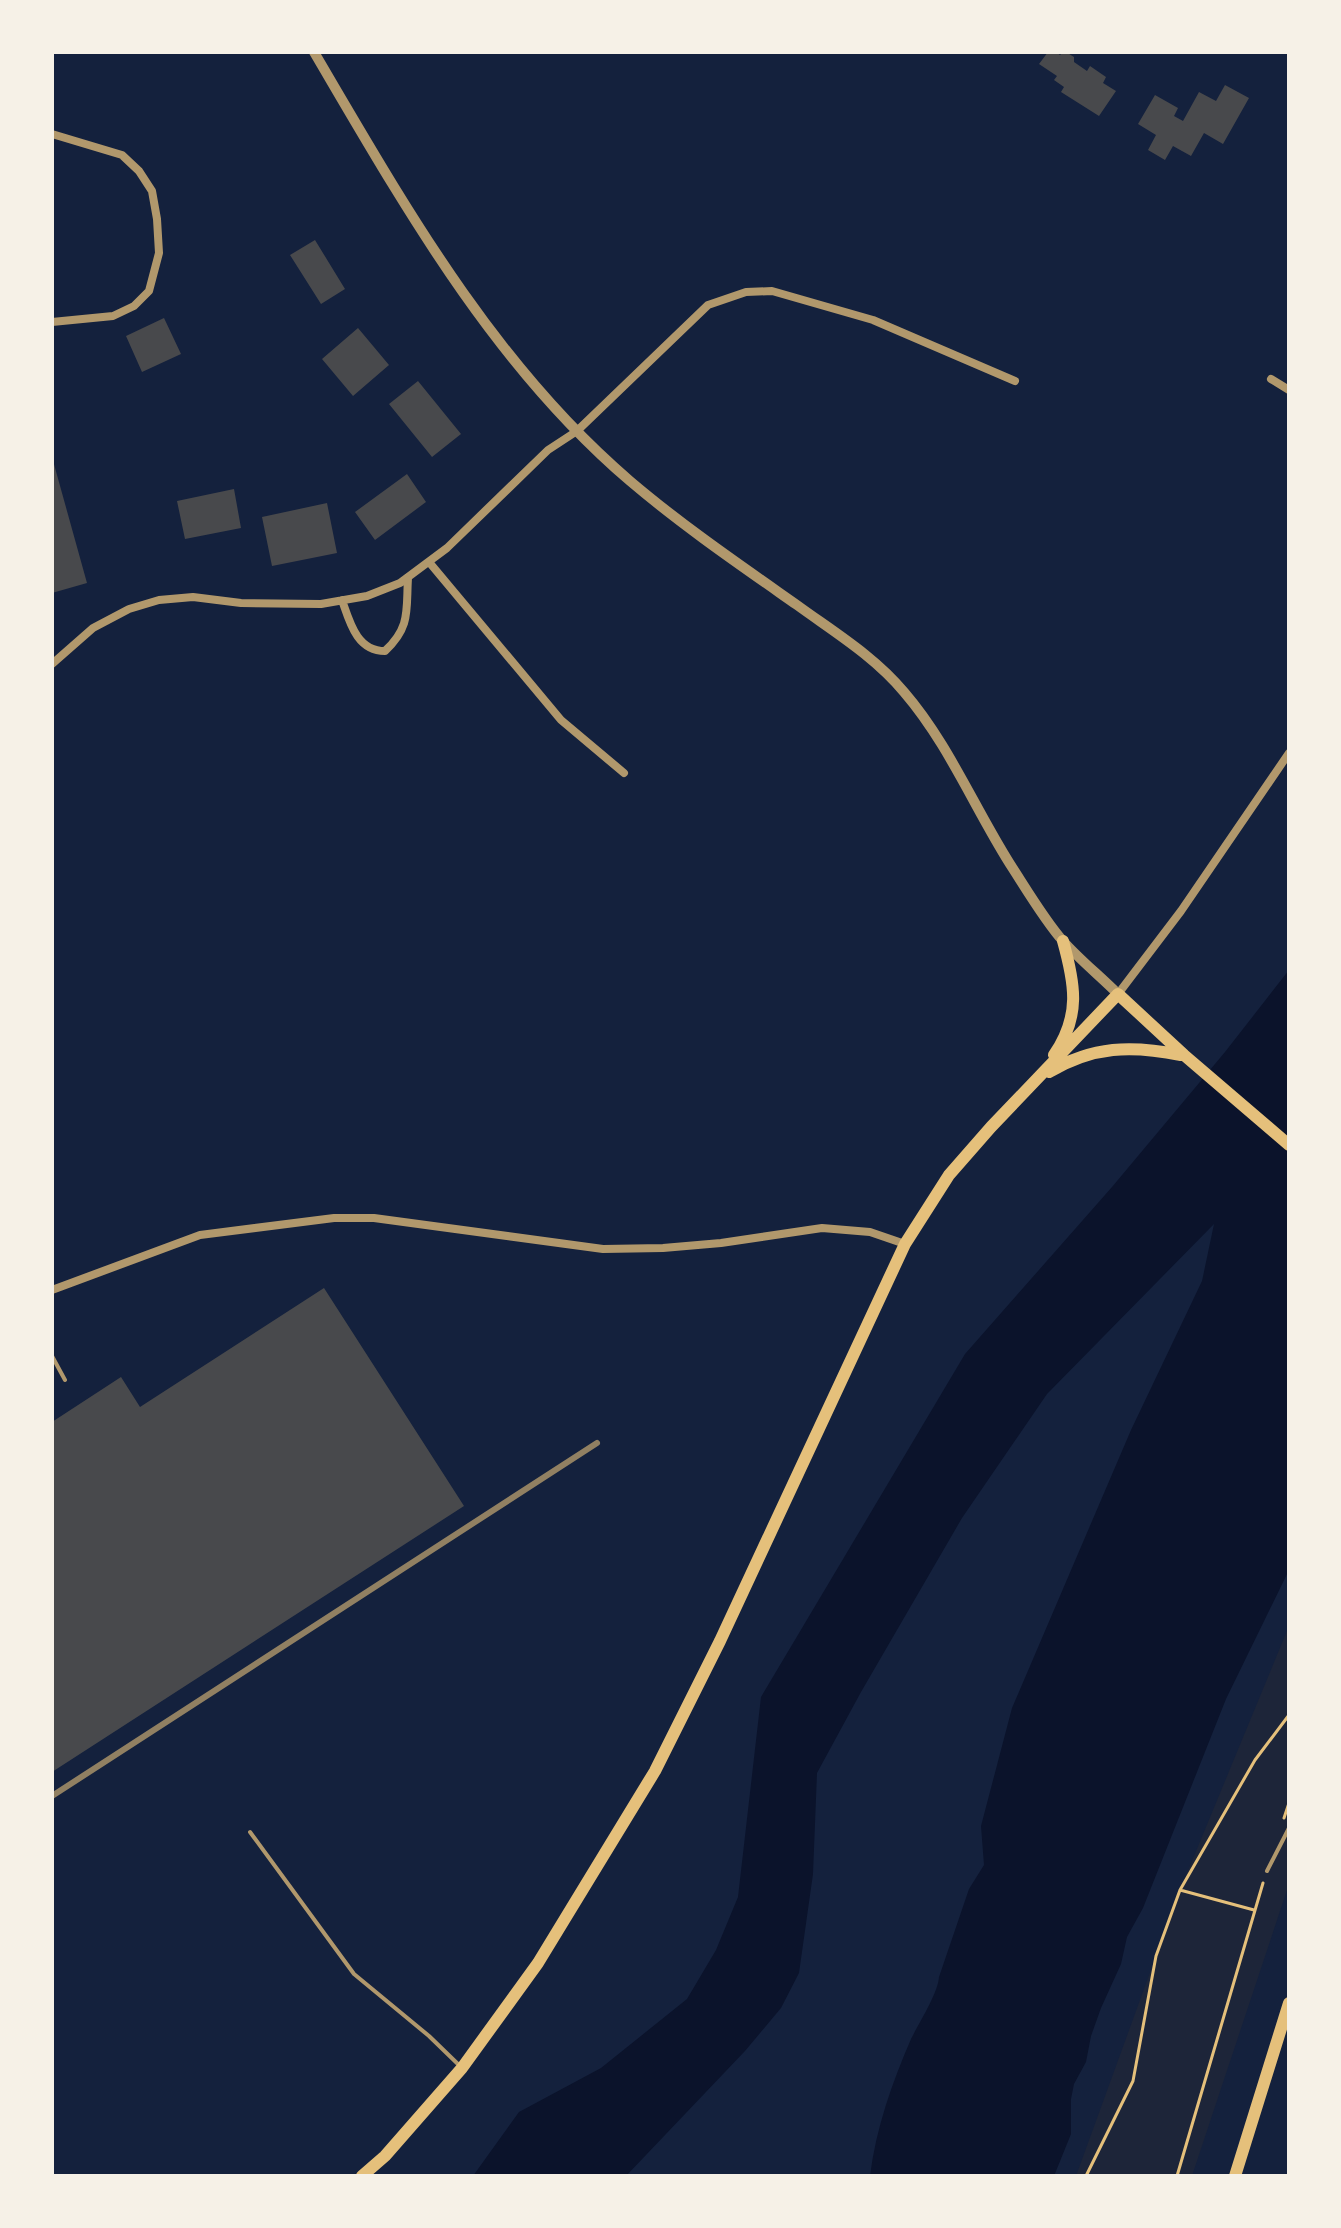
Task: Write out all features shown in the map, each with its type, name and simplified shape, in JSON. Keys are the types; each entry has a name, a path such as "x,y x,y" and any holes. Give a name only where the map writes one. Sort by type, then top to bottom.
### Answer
{"main road":[{"path":"1036,1080 1058,1048 1071,1021 1075,998 1073,977 1063,941"},
{"path":"362,2176 385,2156 462,2068 538,1963 655,1771 726,1628 905,1244 949,1175 991,1127 1118,994 1289,1145"},
{"path":"1036,1080 1064,1063 1119,1048 1151,1049 1184,1055"},
{"path":"1235,2176 1289,2003"}],"street":[{"path":"314,52 398,196 445,269 527,378 627,478 668,512 842,636 905,693 932,729 1009,863 1063,941 1118,994 1181,911 1289,753"},
{"path":"52,134 122,155 139,171 152,191 159,253 149,291 134,306 113,316 52,322"},
{"path":"52,664 93,628 129,609 159,600 193,597 241,603 321,604 367,596 400,583 447,548 548,450 577,431 708,305 746,292 772,291 873,320 1015,381"},
{"path":"1271,379 1289,390"},
{"path":"429,562 561,720 624,773"},
{"path":"342,600 352,630 358,638 375,651 385,651 405,626 408,578"},
{"path":"52,1290 200,1235 334,1218 374,1218 603,1249 721,1243 822,1228 870,1232 905,1244"}],"lane":[{"path":"52,1356 65,1380"},
{"path":"1267,1871 1289,1828"},
{"path":"250,1832 354,1974 429,2036 462,2068"}],"path":[{"path":"1086,2176 1133,2081 1156,1956 1180,1890 1255,1760 1289,1715"},
{"path":"1280,1830 1289,1803"},
{"path":"1177,2176 1267,1871"},
{"path":"1180,1890 1254,1910"}],"shaded area":[{"path":"1289,970 1289,1570 1226,1699 1143,1908 1127,1937 1121,1964 1091,2036 1086,2062 1074,2084 1071,2134 1054,2176 870,2176 891,2089 935,1991 969,1889 984,1865 981,1826 1012,1708 1131,1430 1202,1281 1214,1224 1047,1394 962,1518 861,1692 817,1773 813,1874 799,1973 781,2008 745,2051 626,2176 473,2176 519,2112 601,2068 687,1999 716,1950 738,1897 761,1697 965,1354 1112,1187"},
{"path":"1289,1626 1289,1884 1192,2176 1076,2176 1180,1890"}],"building":[{"path":"1048,52 1060,55 1066,52 1087,71 1090,66 1106,77 1103,83 1116,91 1099,116 1061,92 1064,87 1054,80 1057,76 1039,64"},
{"path":"1225,85 1249,98 1223,144 1204,133 1191,156 1173,146 1165,160 1148,150 1156,135 1138,124 1155,95 1178,108 1174,116 1183,121 1199,92 1216,101"},
{"path":"315,240 345,289 321,304 290,255"},
{"path":"164,318 181,354 142,372 126,336"},
{"path":"358,328 389,365 353,396 322,359"},
{"path":"418,381 461,434 432,457 389,404"},
{"path":"52,457 87,583 52,593"},
{"path":"407,474 426,502 375,540 355,512"},
{"path":"234,489 241,528 185,539 177,501"},
{"path":"327,503 337,553 272,566 262,517"},
{"path":"324,1288 464,1506 52,1772 52,1422 121,1377 140,1407"}],"railway":[{"path":"52,1796 597,1443"}]}
